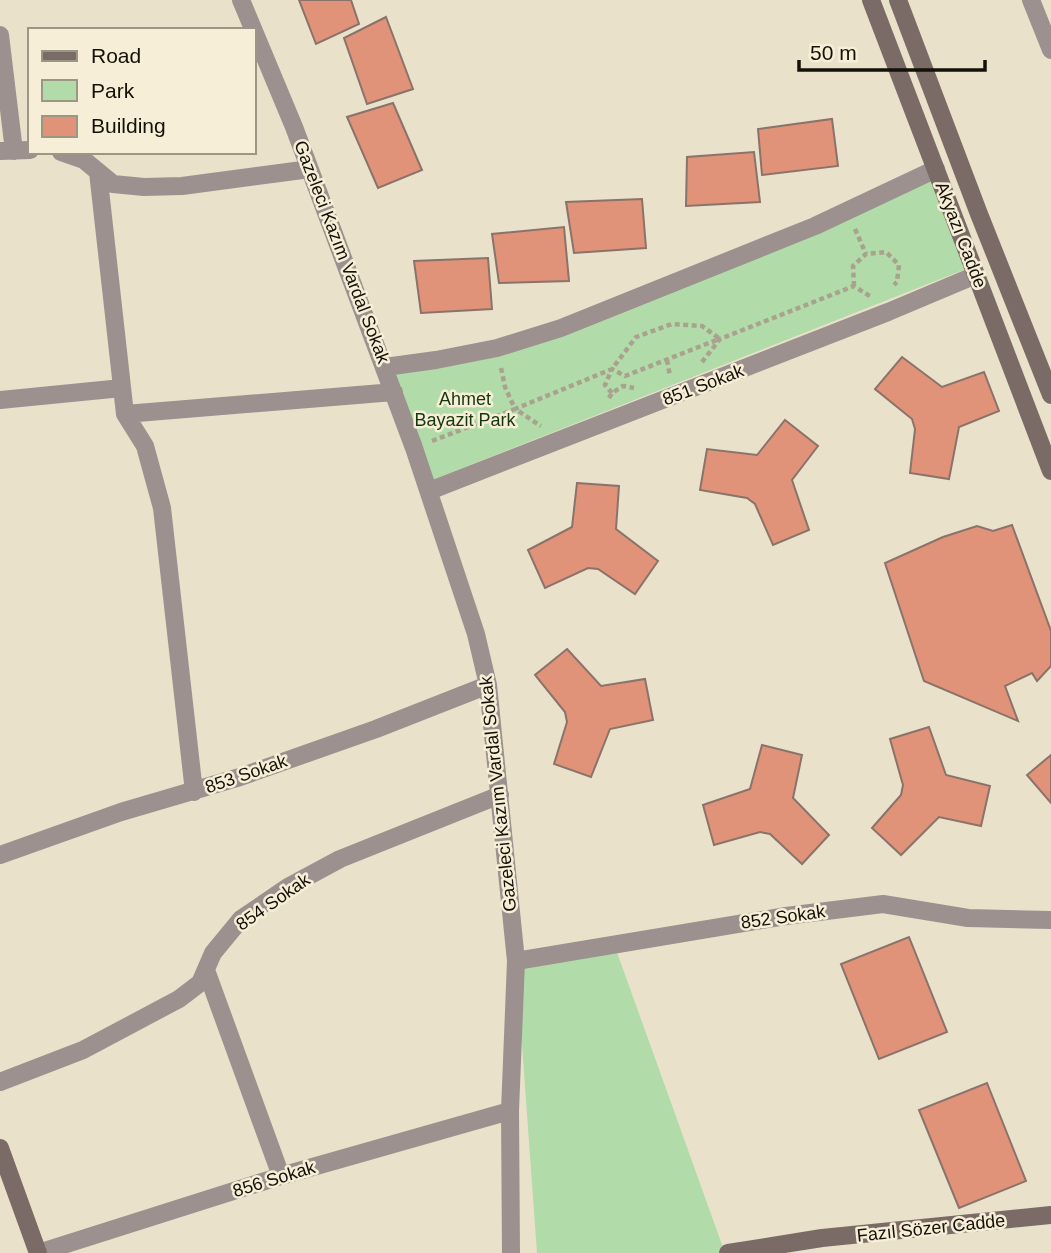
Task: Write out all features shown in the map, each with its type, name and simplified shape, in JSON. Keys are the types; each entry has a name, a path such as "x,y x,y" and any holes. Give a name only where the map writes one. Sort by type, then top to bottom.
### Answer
{"main road":[{"name":"Akyazı Cadde","path":"872,0 1051,471"},
{"name":"Akyazı Cadde","path":"898,0 1051,395"},
{"path":"0,1148 3,1170 38,1253"},
{"name":"Fazıl Sözer Cadde","path":"728,1253 822,1238 1051,1215"}],"street":[{"name":"Gazeleci Kazım Vardal Sokak","path":"242,0 253,28"},
{"path":"1031,0 1051,50"},
{"path":"0,35 15,151"},
{"name":"Gazeleci Kazım Vardal Sokak","path":"256,35 310,169 414,448 476,634 488,685 516,961 510,1111 511,1253"},
{"path":"67,154 84,160 113,184 144,187 183,186 310,169"},
{"path":"385,367 497,348 561,328 848,212 936,169"},
{"path":"98,172 125,414 145,446 162,508 194,792"},
{"name":"851 Sokak","path":"429,491 886,304 976,275"},
{"path":"0,400 122,388"},
{"path":"125,414 394,392"},
{"name":"853 Sokak","path":"0,855 121,812 194,792 376,729 488,685"},
{"name":"854 Sokak","path":"0,1082 83,1050 179,999 200,983 213,953 241,919 288,887 340,859 500,795"},
{"name":"852 Sokak","path":"516,961 786,916 883,904 968,918 1051,920"},
{"path":"206,970 281,1176"},
{"name":"856 Sokak","path":"38,1253 281,1176 510,1111"}],"path":[{"path":"848,212 866,254"},
{"path":"887,252 899,265 897,282 886,304 869,297 854,286 853,266 866,254 887,252"},
{"path":"612,369 625,376 854,286"},
{"path":"612,393 605,385 612,369 636,337 672,324 702,326 720,339"},
{"path":"697,368 720,339"},
{"path":"497,348 505,387 514,409 541,426 552,427"},
{"path":"414,448 612,369"},
{"path":"623,386 625,376"},
{"path":"606,404 612,393 623,386 636,388"}],"green space":[{"name":"Ahmet Bayazit Park","path":"939,173 976,265 427,482 385,367 497,348"},
{"path":"614,944 725,1253 537,1253 516,961"}],"building":[{"path":"299,0 351,0 359,24 316,44"},
{"path":"386,17 413,89 367,104 344,38"},
{"path":"393,103 422,170 378,188 347,117"},
{"path":"832,119 838,166 762,175 758,129"},
{"path":"754,152 760,202 686,206 687,157"},
{"path":"642,199 646,248 574,253 566,202"},
{"path":"564,227 569,281 499,283 492,234"},
{"path":"488,258 492,309 421,313 414,261"},
{"path":"902,357 942,387 984,372 999,411 959,427 949,479 910,473 915,429 912,419 875,389"},
{"path":"785,420 818,446 792,480 809,530 773,545 755,504 747,498 700,490 707,449 757,455"},
{"path":"577,483 619,486 616,529 658,561 635,594 598,569 588,568 545,588 528,550 572,527"},
{"path":"1012,525 1051,631 1051,666 1037,681 1032,673 1005,686 1018,721 924,681 885,563 943,537 977,526 993,531"},
{"path":"567,649 601,686 645,679 653,720 610,729 591,777 554,764 567,722 565,712 535,675"},
{"path":"929,727 946,775 990,786 981,826 939,817 901,855 872,828 901,795 903,785 890,739"},
{"path":"762,745 802,755 793,798 829,835 802,864 770,834 760,832 714,845 703,805 750,789"},
{"path":"1051,755 1051,803 1027,775"},
{"path":"909,937 947,1032 879,1059 841,964"},
{"path":"987,1083 1026,1181 959,1208 919,1110"}]}
